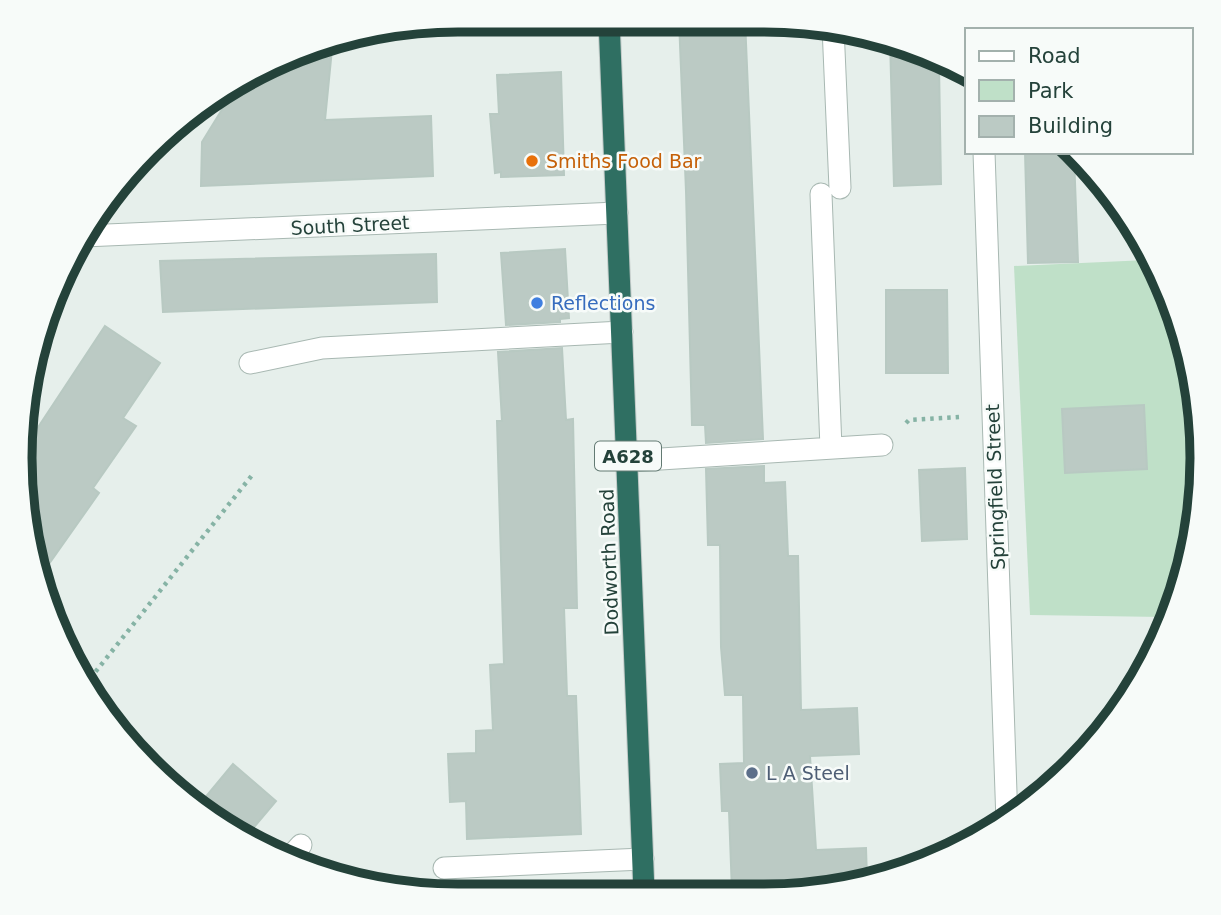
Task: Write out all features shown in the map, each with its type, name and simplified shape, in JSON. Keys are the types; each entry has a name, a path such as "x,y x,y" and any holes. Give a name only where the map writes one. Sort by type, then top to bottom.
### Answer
{"highway":[{"name":"Dodworth Road","path":"609,32 645,884"}],"street":[{"path":"831,448 830,191 833,37"},
{"name":"Springfield Street","path":"984,154 1006,807"},
{"name":"South Street","path":"94,236 617,213"},
{"path":"250,363 322,348 622,332"},
{"path":"629,461 882,445"},
{"path":"444,868 643,859"}],"path":[{"path":"882,445 909,420 950,417"},
{"path":"92,676 253,474"}],"green space":[{"path":"1141,260 1157,294 1181,374 1190,458 1181,541 1159,617 1030,615 1014,266"}],"building":[{"path":"679,32 746,32 763,439 706,443 705,425 692,425"},
{"path":"332,51 325,120 431,116 433,176 201,186 202,142 229,98 269,75"},
{"path":"890,51 939,69 941,184 894,186"},
{"path":"561,72 564,175 501,177 501,172 495,173 490,114 499,114 497,75"},
{"path":"1025,154 1063,154 1074,166 1078,262 1028,263"},
{"path":"565,249 569,318 560,319 560,322 506,325 501,253"},
{"path":"436,254 437,302 163,312 160,261"},
{"path":"886,290 947,290 948,373 886,373"},
{"path":"105,326 160,363 123,418 136,426 93,488 99,493 46,568 32,485 32,436"},
{"path":"562,348 566,420 573,419 577,608 564,608 567,696 576,696 581,834 467,839 466,801 450,802 448,754 476,753 476,731 493,730 490,665 504,664 497,421 502,421 498,352"},
{"path":"1144,405 1147,469 1065,473 1062,409"},
{"path":"764,466 764,483 785,482 788,556 798,556 801,710 857,708 859,754 810,756 816,850 866,848 867,871 791,883 732,884 729,811 722,811 720,764 744,763 743,695 725,695 721,647 720,545 708,545 706,469"},
{"path":"965,468 967,539 922,541 919,470"},
{"path":"233,764 276,801 251,830 204,799"}],"place":[{"name":"Smiths Food Bar","path":"532,161"},
{"name":"Reflections","path":"537,303"},
{"name":"L A Steel","path":"752,773"}]}
